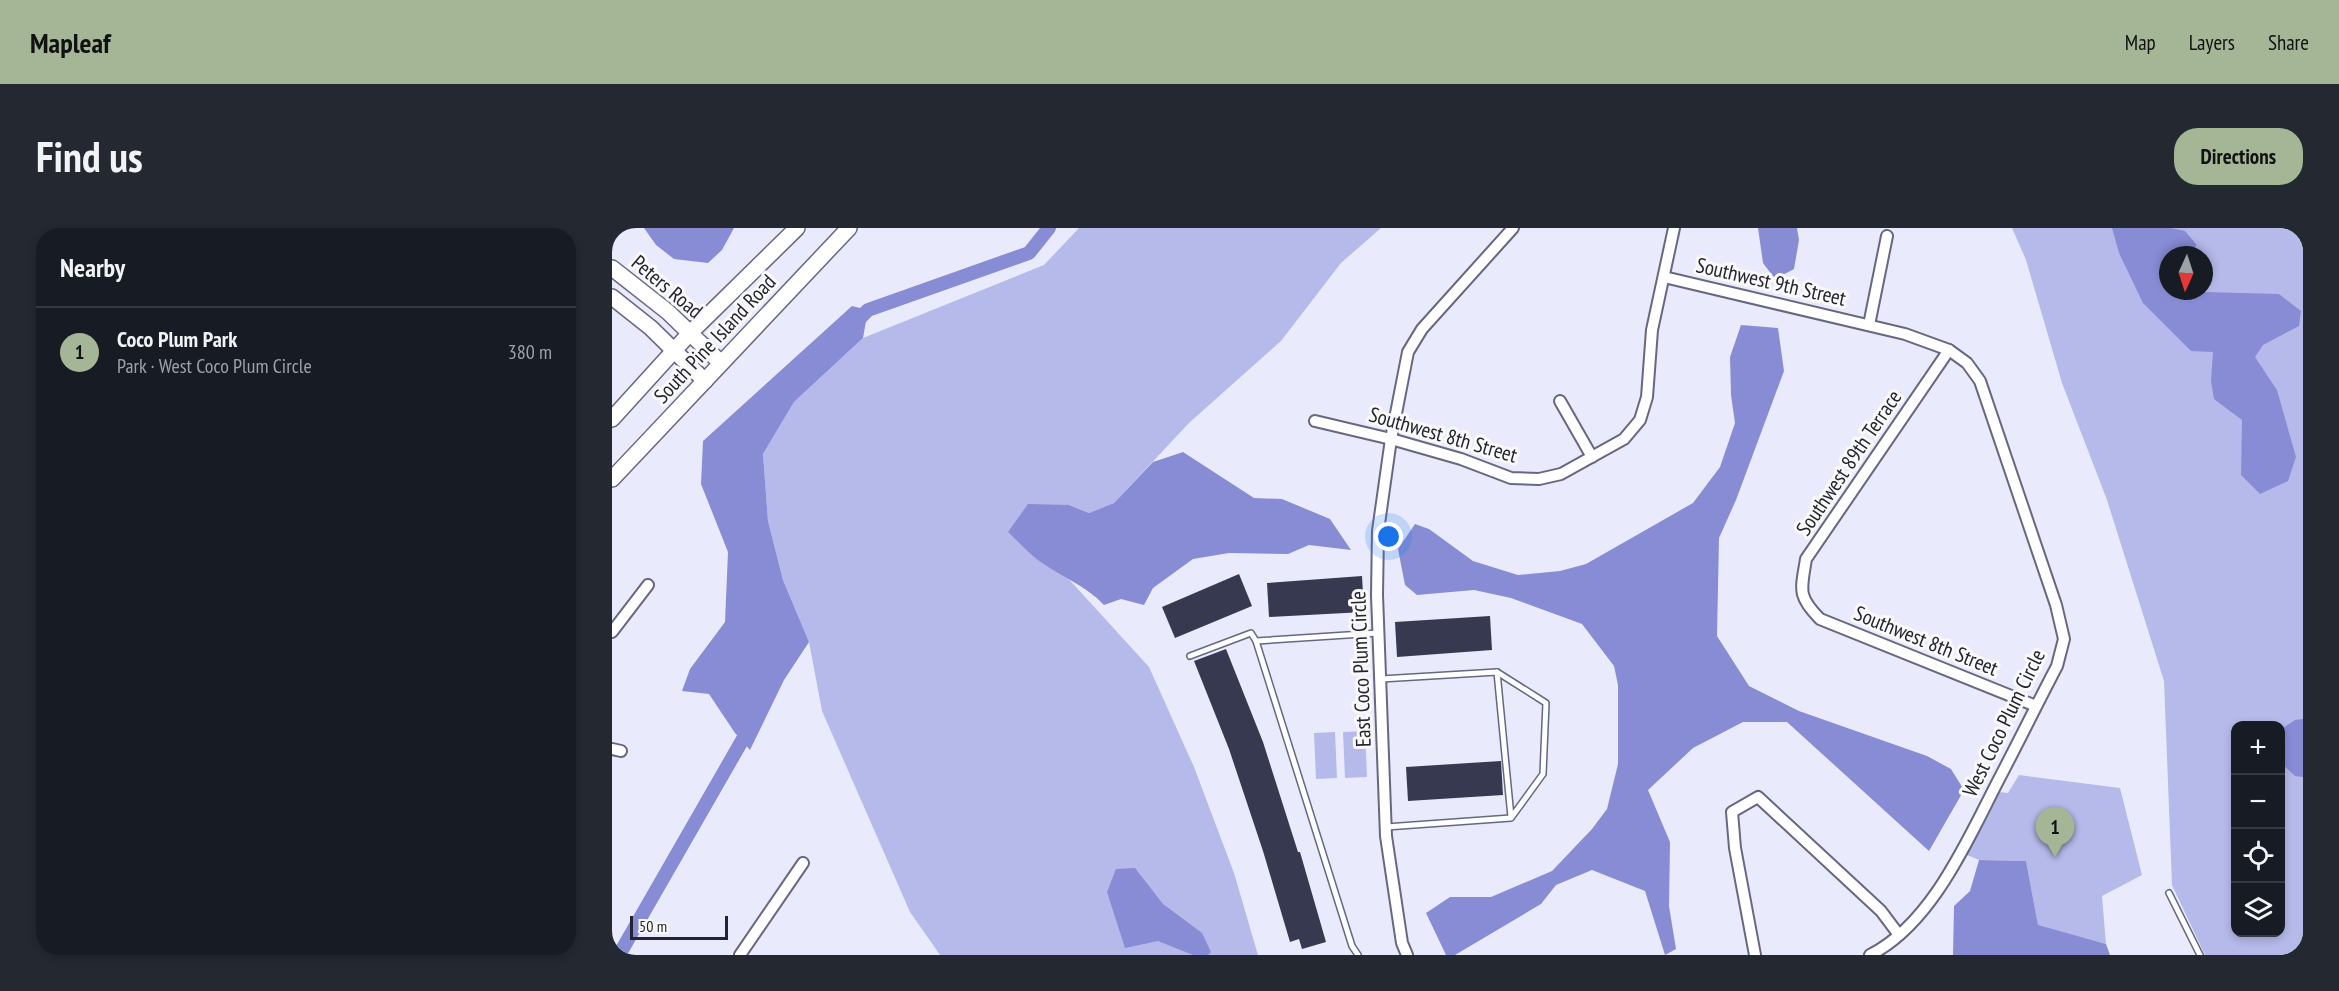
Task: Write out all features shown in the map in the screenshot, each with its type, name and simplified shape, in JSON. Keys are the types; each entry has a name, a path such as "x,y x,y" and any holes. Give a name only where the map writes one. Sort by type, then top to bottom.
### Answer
{"main road":[{"name":"South Pine Island Road","path":"612,419 690,333 797,228"},
{"name":"South Pine Island Road","path":"612,479 849,228"},
{"name":"Peters Road","path":"612,268 668,312 721,363"},
{"name":"Peters Road","path":"612,297 651,328 705,381"}],"street":[{"name":"East Coco Plum Circle","path":"1407,955 1402,943 1386,827 1378,633 1378,531 1391,439 1408,352 1422,328 1513,228"},
{"path":"1664,277 1674,228"},
{"path":"1869,325 1887,236"},
{"name":"Southwest 9th Street","path":"1664,277 1905,334 1949,350"},
{"name":"Southwest 8th Street","path":"1314,421 1391,439 1461,459 1511,478 1539,479 1561,474 1624,439 1640,420 1647,397 1652,330 1664,277"},
{"name":"Southwest 89th Terrace","path":"1806,604 1801,586 1806,559 1949,350"},
{"name":"West Coco Plum Circle","path":"1870,955 1899,934 1928,904 1968,840 2057,666 2064,639 2059,616 1980,381 1967,363 1949,350"},
{"path":"1560,401 1592,457"},
{"path":"612,632 648,585"},
{"name":"Southwest 8th Street","path":"1806,604 1820,619 2036,706"},
{"path":"1755,955 1735,848 1732,812 1758,797 1881,911 1899,934"},
{"path":"740,955 803,862"}],"lane":[{"path":"1190,656 1251,633 1256,641 1333,890 1352,946 1358,955"},
{"path":"1256,641 1378,633"},
{"path":"1497,672 1511,818"},
{"path":"1381,679 1497,672 1546,703 1543,774 1511,818 1386,827"},
{"path":"2169,893 2200,955"}],"shaded area":[{"path":"644,228 734,228 722,250 708,263 674,259 656,245"},
{"path":"1079,228 1381,228 1341,263 1281,341 1189,423 1114,503 1089,513 1069,505 1042,563 1066,576 1149,667 1194,767 1234,873 1258,955 940,955 910,912 822,711 809,642 783,580 768,521 763,454 794,402 863,338 1044,265"},
{"path":"1758,228 1797,228 1799,240 1794,269 1775,279 1763,263"},
{"path":"2012,228 2303,228 2303,955 2205,955 2172,885 2164,681 2107,500 2062,383 2026,260"},
{"path":"2112,228 2171,228 2185,231 2196,246 2159,246 2159,300 2213,300 2213,292 2279,294 2301,311 2299,326 2263,345 2255,357 2277,390 2296,457 2288,481 2260,494 2241,475 2242,420 2214,399 2211,381 2213,352 2191,351 2143,303 2119,253"},
{"path":"852,306 868,310 863,338 794,402 763,454 768,521 783,580 809,642 784,680 750,750 735,733 709,694 682,691 690,669 725,622 728,552 701,484 703,441"},
{"path":"1741,325 1778,328 1784,371 1736,500 1719,538 1717,636 1749,686 1799,711 1927,756 1951,769 1964,790 1929,851 1787,722 1743,722 1693,748 1648,790 1670,842 1669,906 1676,949 1665,955 1645,891 1592,870 1556,885 1541,904 1455,955 1446,955 1426,913 1450,897 1491,897 1552,871 1592,829 1607,809 1618,764 1618,685 1614,666 1582,624 1511,598 1474,590 1417,595 1405,585 1398,549 1415,524 1429,529 1473,561 1518,575 1560,571 1586,564 1693,503 1720,467 1735,423 1731,395 1730,357"},
{"path":"1183,452 1254,498 1282,499 1330,519 1351,550 1309,545 1288,554 1229,553 1193,559 1153,588 1144,605 1121,599 1104,605 1082,587 1038,560 1008,532 1028,504 1069,505 1089,513 1114,503 1153,462"},
{"path":"2303,719 2303,777 2295,776 2285,767 2285,727 2295,720"},
{"path":"1365,731 1367,777 1345,778 1343,732"},
{"path":"1335,732 1337,778 1316,779 1314,733"},
{"path":"2019,775 2120,788 2142,875 2102,896 2106,944 2038,926 2026,861 1979,860 1965,854 1999,792 2008,793"},
{"path":"1979,860 2026,861 2038,925 2106,944 2110,955 1953,955 1954,906 1970,891"},
{"path":"1135,868 1163,904 1202,933 1211,952 1208,955 1193,955 1158,941 1125,948 1107,892 1116,869"}],"building":[{"path":"1239,574 1252,606 1175,638 1162,607"},
{"path":"1362,576 1364,612 1269,617 1267,583"},
{"path":"1490,616 1492,650 1397,657 1395,622"},
{"path":"1226,649 1263,742 1298,852 1300,852 1326,942 1302,949 1299,939 1290,942 1229,749 1194,661"},
{"path":"1501,761 1503,795 1408,801 1406,767"}],"waterway":[{"path":"856,322 868,310 1029,253 1049,228"},
{"path":"619,955 751,725"}],"place":[{"name":"Coco Plum Park","path":"2055,857"}]}
